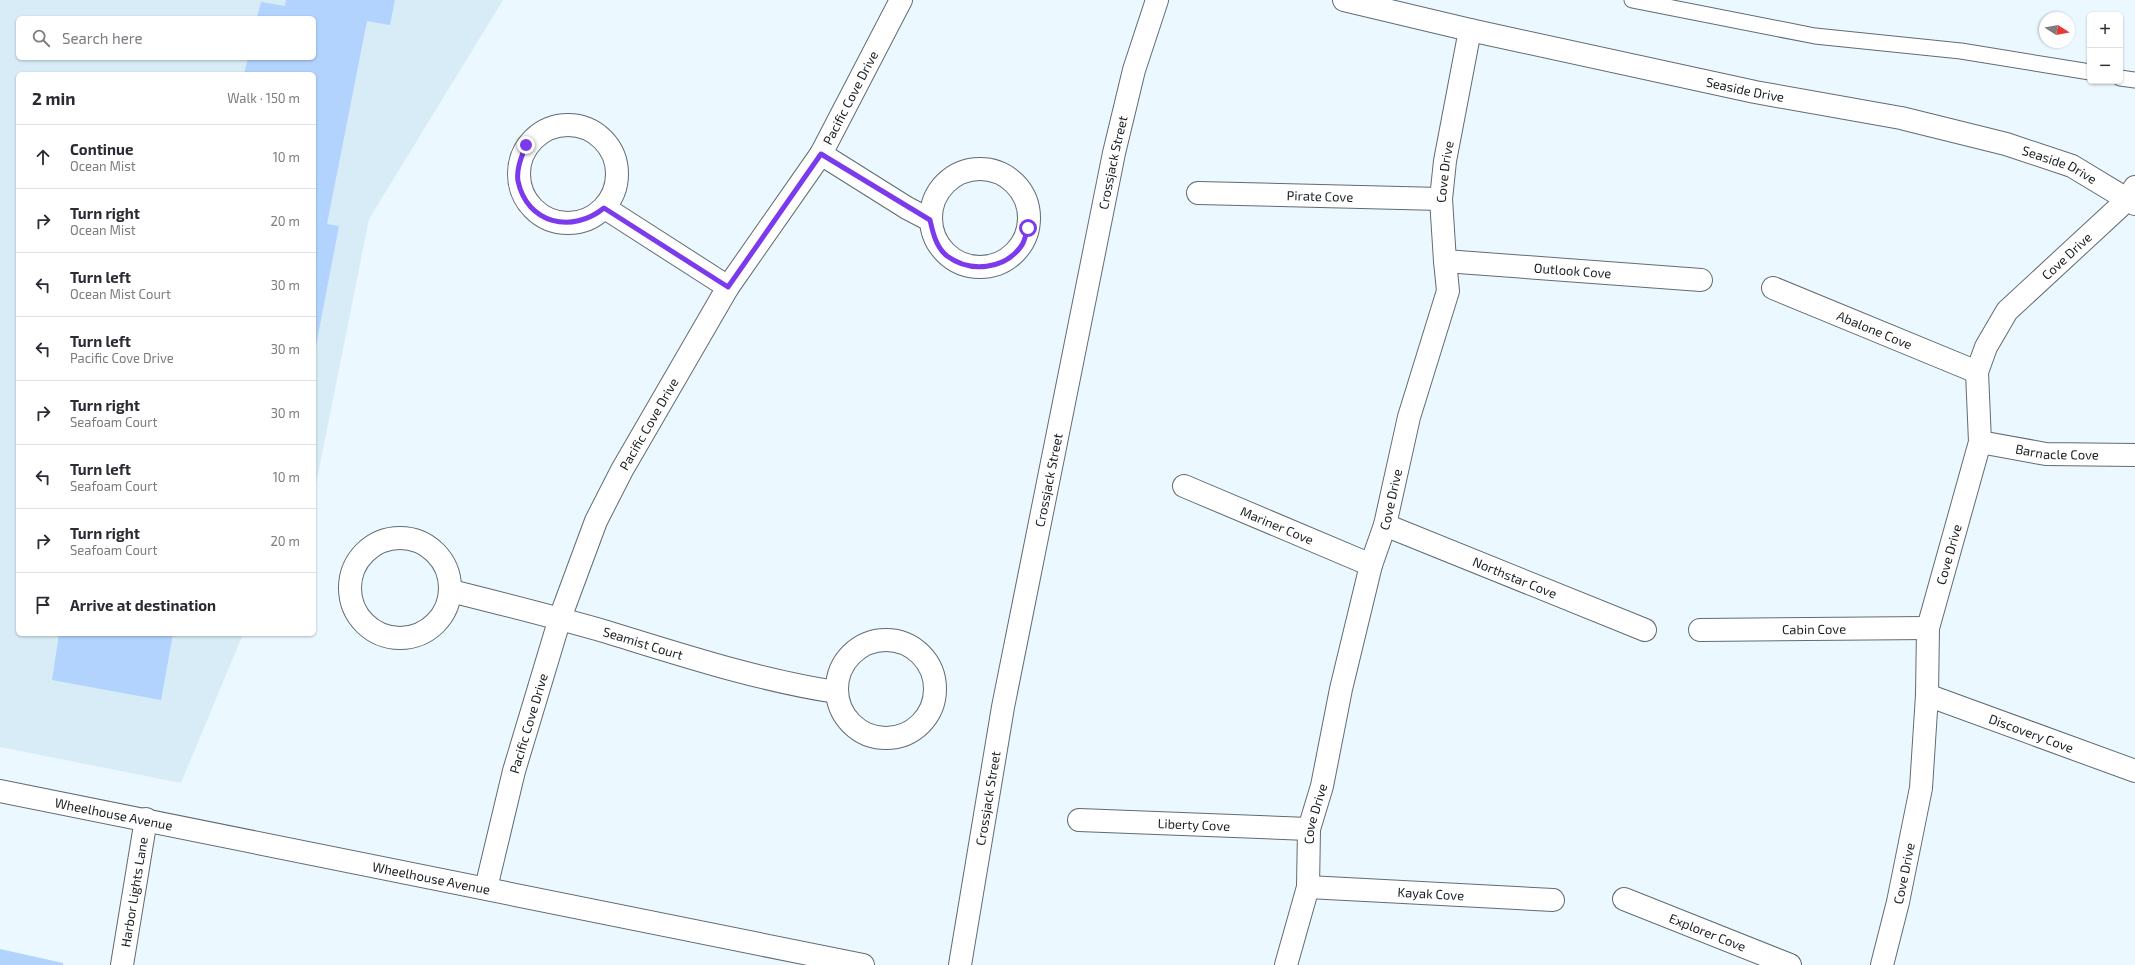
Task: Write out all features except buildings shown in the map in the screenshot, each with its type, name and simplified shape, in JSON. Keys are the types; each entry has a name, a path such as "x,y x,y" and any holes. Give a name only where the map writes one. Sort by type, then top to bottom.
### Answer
{"street":[{"name":"Pacific Cove Drive","path":"486,888 514,771 560,618 596,521 622,470 728,287 821,154 901,0"},
{"name":"Crossjack Street","path":"960,965 1003,707 1111,168 1134,70 1157,0"},
{"name":"Seaside Drive","path":"1344,0 1470,30 1755,92 1901,118 2006,144 2072,166 2133,198"},
{"name":"Cove Drive","path":"1286,965 1308,887 1309,829 1322,786 1341,689 1371,565 1385,525 1409,417 1448,290 1444,261 1441,199 1445,161 1470,30"},
{"path":"577,124 596,132 610,147 618,167 616,189 604,208 595,216 577,223 558,222 539,215 525,199 518,180 519,164 526,145 542,130 556,125 577,124"},
{"path":"821,154 930,220 934,239 946,255 964,265 984,268 1006,260 1022,245 1028,228 1029,217 1025,197 1012,180 992,170 974,169 954,176 940,188 932,207 930,220"},
{"name":"Pirate Cove","path":"1198,193 1441,199"},
{"name":"Cove Drive","path":"1882,965 1898,902 1921,788 1927,695 1928,628 1980,442 1976,372 1986,347 2007,310 2133,198"},
{"path":"604,208 728,287"},
{"name":"Outlook Cove","path":"1444,261 1701,280"},
{"name":"Abalone Cove","path":"1773,288 1976,372"},
{"name":"Barnacle Cove","path":"1980,442 2046,454 2135,455"},
{"name":"Mariner Cove","path":"1184,486 1371,565"},
{"name":"Northstar Cove","path":"1385,525 1645,630"},
{"path":"397,538 418,542 436,553 447,570 451,591 447,607 436,624 420,635 400,639 380,634 364,623 353,606 350,585 354,569 364,554 378,544 397,538"},
{"name":"Seamist Court","path":"451,591 560,618 711,664 799,686 836,692"},
{"name":"Cabin Cove","path":"1700,630 1928,628"},
{"path":"881,640 902,643 920,653 931,668 936,688 934,702 925,720 909,733 889,739 869,736 853,726 841,711 836,692 838,678 846,659 861,646 881,640"},
{"name":"Discovery Cove","path":"1927,695 2135,772"},
{"name":"Wheelhouse Avenue","path":"0,791 863,965"},
{"name":"Harbor Lights Lane","path":"122,965 146,820"},
{"name":"Liberty Cove","path":"1080,820 1309,829"},
{"name":"Kayak Cove","path":"1308,887 1553,900"},
{"name":"Explorer Cove","path":"1624,899 1790,965"}],"lane":[{"path":"1632,0 1815,36 1961,51 2087,72"},
{"path":"2123,78 2135,80"}],"shaded area":[{"path":"0,0 503,0 369,219 316,484 316,72 16,72 16,636 242,636 181,783 0,747"}],"route":[{"path":"526,145 519,164 518,180 525,199 539,215 558,222 577,223 595,216 604,208 728,287 821,154 907,208 930,220 934,239 946,255 964,265 984,268 1006,260 1022,245 1028,228"}]}
